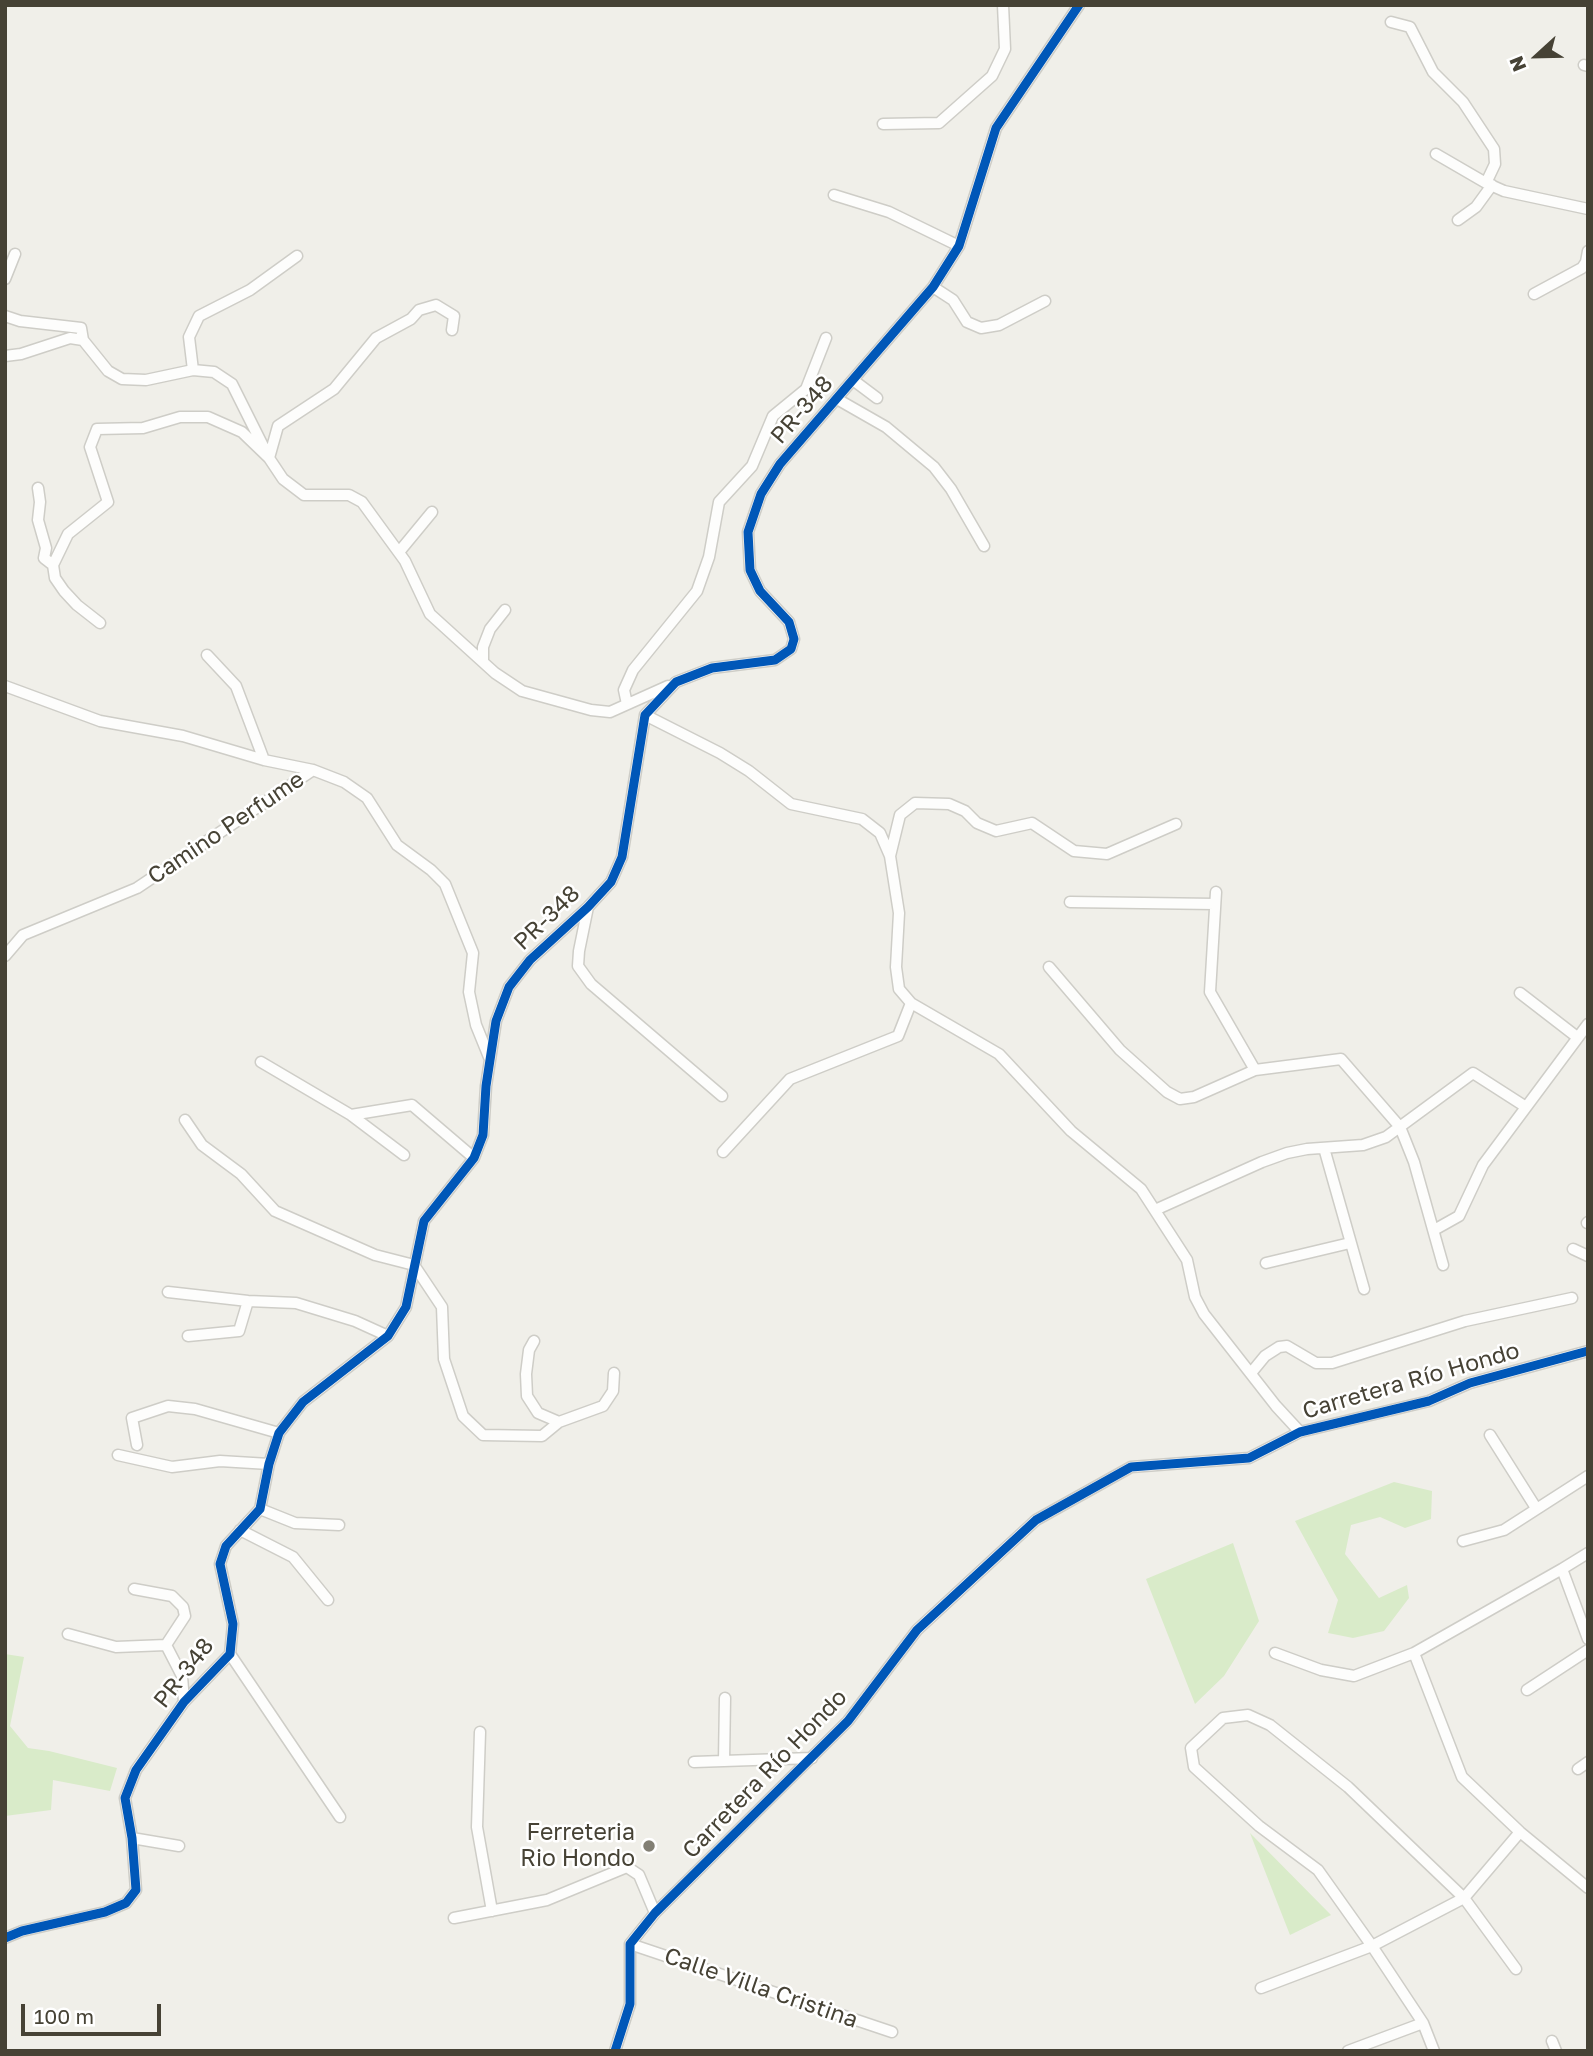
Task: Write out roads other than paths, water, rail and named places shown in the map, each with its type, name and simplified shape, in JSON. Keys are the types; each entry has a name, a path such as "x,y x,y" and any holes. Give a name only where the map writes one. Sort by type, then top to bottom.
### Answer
{"street":[{"path":"884,124 939,123 992,76 1004,49 1003,5"},
{"name":"PR-348","path":"5,1938 22,1931 105,1912 127,1903 136,1890 132,1838 125,1798 136,1770 184,1702 230,1654 233,1624 220,1564 226,1546 260,1509 269,1464 279,1433 303,1402 388,1336 406,1307 424,1221 474,1158 483,1135 496,1021 509,987 530,960 611,882 622,858 646,715 676,682 712,668 775,660 791,649 794,639 789,622 760,591 750,570 748,532 761,494 780,464 933,287 959,246 996,128 1079,5"},
{"path":"1391,22 1410,27 1433,72 1463,102 1494,149 1495,164 1489,184 1476,207 1458,220"},
{"path":"1436,154 1489,184 1518,194 1588,209"},
{"path":"834,195 888,212 959,246"},
{"path":"1534,295 1582,268 1588,251"},
{"path":"5,279 15,254"},
{"path":"193,370 189,337 199,316 250,290 297,256"},
{"path":"933,287 953,300 967,322 981,328 999,325 1045,301"},
{"path":"269,458 278,426 334,389 376,338 411,319 419,310 436,305 454,316 452,330"},
{"path":"5,316 20,321 81,328 83,340 108,371 121,379 146,380 193,370 214,372 232,384 283,480 304,495 349,495 362,502 405,561 430,614 495,673 522,691 591,710 610,712 676,682"},
{"path":"5,356 21,354 70,338 83,340"},
{"path":"627,704 624,690 633,670 697,591 709,557 719,502 752,466 773,416 807,389 826,338"},
{"path":"853,380 877,398"},
{"path":"837,399 886,427 934,467 951,489 984,546"},
{"path":"52,565 68,534 108,502 90,447 97,429 143,428 180,417 208,417 242,432 269,458"},
{"path":"38,488 38,520 46,548 44,558 52,565 55,578 76,605 100,623"},
{"path":"399,552 432,512"},
{"path":"483,662 483,647 490,629 505,610"},
{"path":"209,661 236,686 264,760"},
{"path":"5,686 100,721 183,736 264,760 313,770"},
{"path":"646,715 720,753 749,771 791,804 862,819 880,833 890,856 899,914 895,967 899,989 911,1003 999,1054 1070,1131 1141,1188 1187,1260 1195,1297 1204,1314 1276,1406 1300,1432"},
{"name":"Camino Perfume","path":"5,956 23,935 137,888 313,770 344,782 367,798 397,845 445,884 473,953 468,992 476,1025 490,1060"},
{"path":"890,856 900,815 915,803 949,804 965,811 977,823 996,831 1031,823 1074,850 1107,854 1176,824"},
{"path":"1216,892 1210,992 1255,1070"},
{"path":"1070,902 1216,904"},
{"path":"587,907 578,966 592,984 722,1096"},
{"path":"1049,967 1120,1050 1167,1092 1180,1098 1194,1097 1255,1070 1341,1059 1400,1127 1414,1163 1443,1265"},
{"path":"1520,993 1577,1037"},
{"path":"723,1152 790,1079 898,1036 911,1003"},
{"path":"1434,1230 1459,1216 1483,1165 1588,1024"},
{"path":"261,1062 351,1115 404,1155"},
{"path":"1156,1210 1262,1162 1307,1149 1363,1145 1386,1137 1473,1073 1525,1107"},
{"path":"351,1115 412,1105 474,1158"},
{"path":"185,1120 202,1145 241,1174 275,1211 375,1255 414,1265 442,1307 444,1359 463,1416 483,1435 542,1436 559,1422 603,1406 613,1391 614,1373"},
{"path":"1324,1149 1364,1289"},
{"path":"1266,1263 1350,1243"},
{"path":"1573,1250 1588,1256"},
{"path":"167,1292 296,1303 355,1321 388,1336"},
{"path":"1251,1373 1265,1356 1279,1347 1287,1346 1316,1363 1332,1363 1465,1321 1572,1297"},
{"path":"188,1336 239,1331 248,1301"},
{"path":"534,1341 529,1350 527,1396 538,1413 559,1422"},
{"name":"Carretera Río Hondo","path":"630,1944 654,1913 848,1721 917,1630 1036,1520 1131,1467 1248,1458 1300,1432 1429,1401 1470,1383 1588,1351"},
{"path":"137,1445 132,1418 168,1406 195,1409 279,1433"},
{"path":"1490,1436 1536,1508"},
{"path":"118,1455 172,1467 220,1461 269,1464"},
{"path":"1462,1541 1504,1530 1588,1476"},
{"path":"260,1509 295,1523 339,1525"},
{"path":"240,1530 293,1557 328,1600"},
{"path":"1275,1653 1321,1670 1354,1676 1414,1653 1588,1553"},
{"path":"1562,1569 1588,1639"},
{"path":"134,1589 172,1596 183,1607 184,1616 166,1645"},
{"path":"68,1634 116,1647 166,1645"},
{"path":"166,1645 182,1676 184,1702"},
{"path":"1527,1690 1588,1650"},
{"path":"1414,1653 1462,1777 1520,1832 1588,1888"},
{"path":"230,1654 340,1817"},
{"path":"724,1761 725,1698"},
{"path":"1434,2051 1423,2023 1318,1870 1259,1826 1194,1767 1191,1748 1223,1718 1248,1715 1270,1726 1348,1787 1464,1898 1516,1969"},
{"path":"480,1732 477,1827 492,1911"},
{"path":"694,1762 812,1758"},
{"path":"1578,1769 1588,1762"},
{"path":"1261,1988 1372,1946 1464,1898 1520,1832"},
{"path":"132,1838 179,1846"},
{"path":"454,1918 547,1900 627,1867 639,1875 654,1913"},
{"path":"615,2051 629,2004 630,1944"},
{"name":"Calle Villa Cristina","path":"630,1944 892,2032"},
{"path":"1348,2051 1423,2023"}],"place":[{"name":"Ferreteria Rio Hondo","path":"649,1846"}]}
